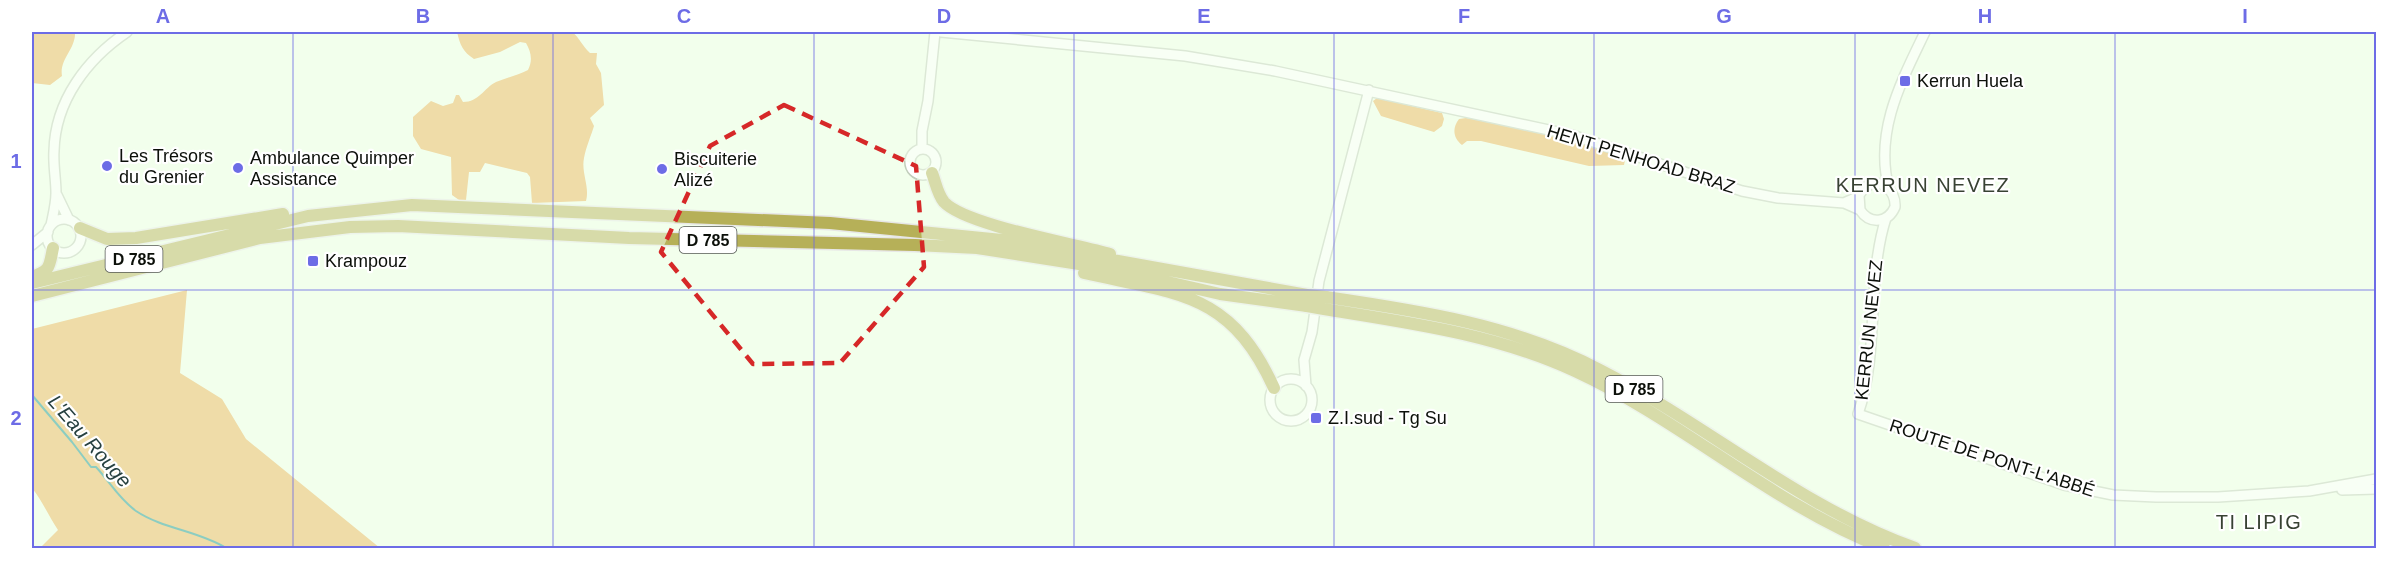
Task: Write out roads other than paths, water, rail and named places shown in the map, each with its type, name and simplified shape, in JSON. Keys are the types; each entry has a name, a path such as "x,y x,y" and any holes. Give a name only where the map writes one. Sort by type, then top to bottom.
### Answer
{"highway":[{"path":"932,172 940,196 945,203 959,213 1157,267"},
{"name":"D 785","path":"32,283 308,216 412,205 830,223 1002,240 1100,259 1157,267 1248,286 1448,329 1519,348 1576,372 1634,404 1793,503 1847,533 1884,549"},
{"path":"80,228 107,239 136,238 291,212 308,216"},
{"name":"D 785","path":"32,296 260,238 350,227 450,227 629,238 977,248 1111,269 1220,294 1307,300"},
{"path":"32,277 49,268 51,246"},
{"path":"977,248 1174,293 1206,305 1230,321 1245,337 1256,352 1274,388"},
{"name":"D 785","path":"1325,303 1412,310 1487,326 1555,349 1600,370 1653,400 1813,501 1869,530 1915,549"}],"street":[{"path":"51,246 50,229 56,193 54,149 56,128 62,109 85,71 106,48 127,32"},
{"path":"922,149 922,131 935,32"},
{"name":"HENT PENHOAD BRAZ","path":"941,32 1213,60 1369,90 1572,135 1742,191 1778,198 1844,203 1860,210"},
{"path":"1859,195 1860,210 1869,219 1875,221 1886,218 1893,211 1895,202 1884,169 1888,120 1901,81 1925,32"},
{"path":"1306,386 1290,379 1284,380 1274,388 1270,399 1273,412 1285,421 1292,422 1299,420 1310,410 1312,397 1306,386 1304,360 1312,332 1319,281 1369,90"},
{"path":"913,154 922,149 929,150 934,155 936,163 932,172 924,176 913,171 910,163 913,146 922,131"},
{"path":"1873,184 1884,169"},
{"path":"1844,203 1873,184 1889,189"},
{"path":"32,245 51,246 62,253 73,251 81,238 80,228 69,220 56,193"},
{"name":"KERRUN NEVEZ","path":"1858,414 1867,377 1877,246 1886,218"},
{"name":"KERRUN NEVEZ","path":"1869,219 1877,246"},
{"path":"32,245 59,220 69,220"},
{"path":"1290,379 1304,360"},
{"name":"ROUTE DE PONT-L'ABBÉ","path":"1858,414 2064,485 2128,497 2309,491 2376,479"},
{"path":"2309,491 2376,489"}],"waterway":[{"name":"L'Eau Rouge","path":"32,395 91,467 96,467 136,511 158,522 226,548"}],"place":[{"name":"Kerrun Huela","path":"1905,81"},
{"name":"Les Trésors du Grenier","path":"107,166"},
{"name":"Ambulance Quimper Assistance","path":"238,168"},
{"name":"Biscuiterie Alizé","path":"662,169"},
{"name":"Krampouz","path":"313,261"},
{"name":"Z.I.sud - Tg Su","path":"1316,418"}],"district":[{"name":"KERRUN NEVEZ","path":"1923,185"},
{"name":"TI LIPIG","path":"2259,522"}]}
